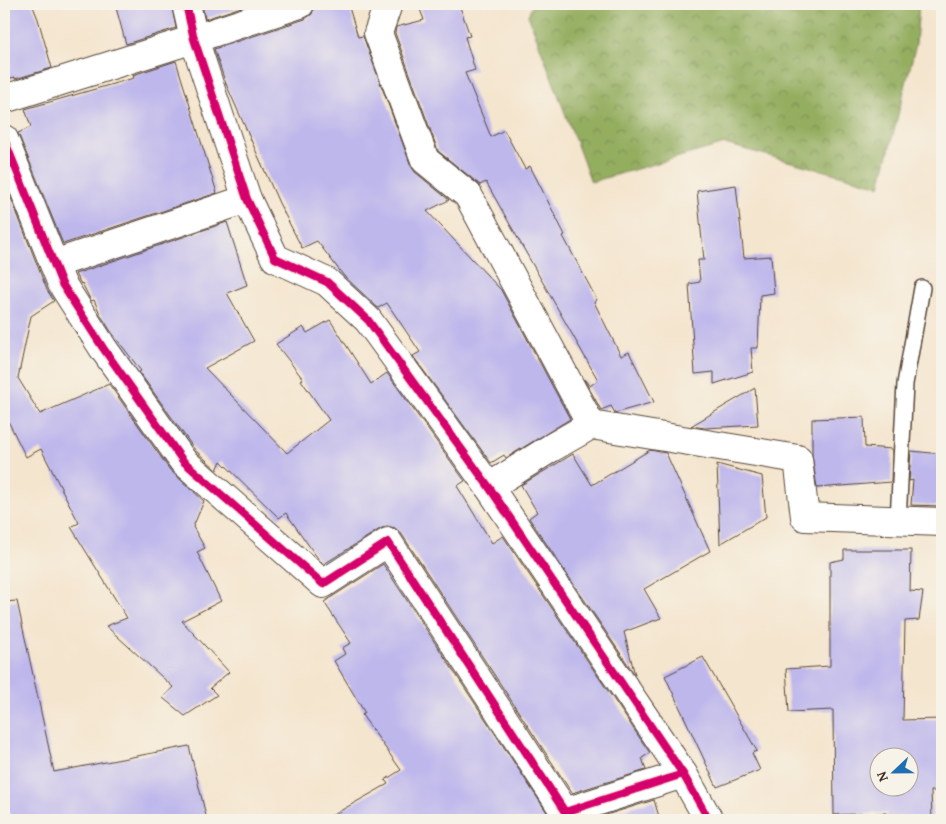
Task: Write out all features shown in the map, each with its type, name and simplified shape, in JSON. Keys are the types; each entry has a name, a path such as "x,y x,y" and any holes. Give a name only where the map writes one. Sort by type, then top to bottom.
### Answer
{"street":[{"path":"186,4 194,39 247,199 275,258 327,282 368,320 489,487 683,774 709,820"},
{"path":"4,99 300,4"},
{"path":"388,4 378,33 426,160 468,196 591,425"},
{"path":"4,138 62,284 103,348 183,461 324,584 388,542 565,812 683,774"},
{"path":"54,264 247,199"},
{"path":"489,487 591,425 798,459 805,518 942,522"}],"lane":[{"path":"898,521 905,384 922,288"}],"green space":[{"path":"533,4 919,4 916,44 880,186 725,144 591,182 528,15"}],"building":[{"path":"4,4 32,4 52,68 15,79 15,77 4,80"},
{"path":"115,4 171,4 176,28 126,44"},
{"path":"202,4 251,4 205,19"},
{"path":"315,4 348,4 358,37 363,36 411,166 415,172 449,200 427,211 501,290 570,419 506,458 504,455 491,463 413,356 420,352 387,303 378,308 343,275 317,241 302,248 279,203 226,84 214,49 305,19 312,14"},
{"path":"418,4 459,4 470,36 465,37 475,70 465,73 491,137 504,130 525,169 530,166 565,235 563,236 597,300 594,302 621,356 629,352 654,402 615,413 611,406 601,410 584,379 590,386 598,380 486,182 480,185 438,151 395,33 396,27 424,20"},
{"path":"176,61 217,193 63,244 18,133 31,127 25,109 134,78 133,75"},
{"path":"4,180 47,290 54,301 31,316 18,378 40,414 109,384 170,470 204,501 193,527 205,548 197,552 221,601 182,621 229,672 210,688 217,695 185,716 163,698 173,687 106,626 127,618 71,527 79,523 41,449 26,457 4,413"},
{"path":"736,185 744,258 771,256 774,293 760,295 758,348 751,348 753,372 714,384 714,372 695,374 689,284 700,282 698,260 704,260 697,191"},
{"path":"227,222 247,285 227,293 254,341 205,368 287,453 329,420 301,380 303,379 276,344 303,327 307,333 330,320 371,384 387,373 465,481 457,486 492,543 503,536 650,753 642,758 646,770 572,793 401,533 395,528 387,526 324,564 319,560 286,513 279,518 221,461 217,470 195,450 139,372 141,371 110,330 94,300 91,301 75,274"},
{"path":"755,388 758,425 705,428 691,426"},
{"path":"864,417 865,447 892,449 891,482 817,488 812,454 812,419"},
{"path":"650,450 666,453 710,551 644,589 661,618 624,632 635,675 529,518 537,512 521,485 573,454 592,485"},
{"path":"911,451 942,454 942,506 911,505 913,480 909,481"},
{"path":"717,464 762,476 766,517 720,544"},
{"path":"844,550 911,550 910,591 923,592 919,620 905,621 903,720 942,719 942,791 931,791 932,820 885,820 886,813 834,815 833,710 789,712 786,669 830,666 830,562 844,559"},
{"path":"383,564 552,820 324,820 388,784 385,780 401,770 362,715 365,713 334,661 345,654 342,648 351,643 324,602"},
{"path":"17,601 54,772 189,746 207,820 11,820 4,796 4,602"},
{"path":"703,657 757,751 752,753 760,770 717,787 665,676"},
{"path":"654,800 660,820 590,820"}],"cycle path":[{"path":"186,4 194,39 247,199 275,258 327,282 368,320 489,487 683,774 709,820"},
{"path":"4,139 62,284 103,348 183,461 323,584 388,542 565,812 683,774"}]}
